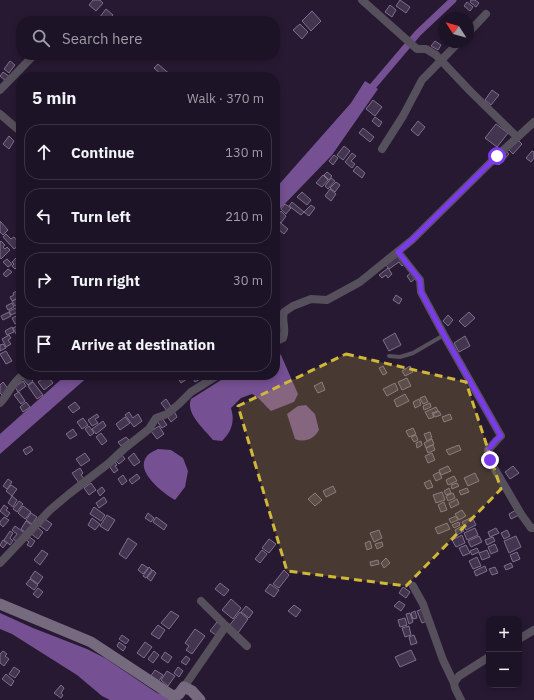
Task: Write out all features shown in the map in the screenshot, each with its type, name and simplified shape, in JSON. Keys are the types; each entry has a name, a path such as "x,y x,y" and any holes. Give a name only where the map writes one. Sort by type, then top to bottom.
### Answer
{"street":[{"path":"362,0 400,35 418,49 426,49 436,55 515,135"},
{"path":"474,27 486,14"},
{"path":"382,149 403,116 422,80 453,48"},
{"path":"17,72 29,60"},
{"path":"0,90 16,74"},
{"path":"0,114 16,128"},
{"path":"280,340 283,338 285,333 283,319 284,312 311,299 327,300 360,282 398,252 534,122"},
{"path":"398,252 420,280 421,292 501,436 488,450 490,460 521,514 531,528 534,528"},
{"path":"0,403 10,391 16,380"},
{"path":"0,563 50,510 68,494 109,464 125,448 149,429 156,418 166,414 180,404 191,392 210,380"},
{"path":"413,586 423,604 443,660 461,700"},
{"path":"201,601 247,646"},
{"path":"0,604 91,642 174,696 180,694 226,626"},
{"path":"522,637 534,630"},
{"path":"454,683 458,676 486,659"},
{"path":"184,687 192,691 200,700"}],"lane":[{"path":"389,356 400,357 413,353 444,335"}],"highlighted area":[{"path":"346,354 466,382 501,489 406,586 287,571 238,406"}],"shaded area":[{"path":"365,81 378,89 332,155 280,209 280,183 351,103"},
{"path":"280,354 298,394 294,402 271,411 252,394 241,398 231,408 233,417 232,426 222,441 213,440 197,421 191,410 191,399 221,380 280,380"},
{"path":"60,380 84,380 0,454 0,434"},
{"path":"306,405 315,414 319,430 312,438 302,441 295,439 287,414 298,406"},
{"path":"158,449 171,450 183,458 188,471 185,487 175,500 157,487 147,475 144,468 144,462 147,456"},
{"path":"0,613 33,628 87,649 105,658 157,693 182,700 110,700 102,696 77,675 12,634 0,629"}],"building":[{"path":"93,0 100,0 103,3 96,11 89,5"},
{"path":"400,0 410,7 406,13 396,6"},
{"path":"471,0 475,0 479,3 476,7 470,2"},
{"path":"467,2 473,7 470,11 464,6"},
{"path":"390,5 396,10 392,17 385,12"},
{"path":"106,9 113,15 112,16 101,16"},
{"path":"312,11 321,21 311,31 302,21"},
{"path":"300,24 308,32 302,39 293,30"},
{"path":"435,41 438,43 439,48 438,50 431,46"},
{"path":"10,61 15,65 9,73 4,69"},
{"path":"158,64 167,72 158,72 154,68"},
{"path":"3,72 10,77 6,81 0,76"},
{"path":"492,90 499,95 491,105 485,100"},
{"path":"373,100 382,107 375,116 366,109"},
{"path":"375,117 382,122 379,127 372,121"},
{"path":"418,121 425,127 418,136 411,130"},
{"path":"496,124 508,133 497,147 485,138"},
{"path":"363,128 374,137 370,142 359,133"},
{"path":"9,136 14,141 9,149 3,144"},
{"path":"517,139 522,144 513,154 508,149"},
{"path":"344,146 350,151 343,160 337,155"},
{"path":"505,150 509,154 499,165 495,161"},
{"path":"532,151 534,152 534,158 531,162 526,158"},
{"path":"352,153 356,156 351,161 355,164 352,168 345,162"},
{"path":"334,155 338,158 333,165 329,161"},
{"path":"357,166 365,173 362,178 353,171"},
{"path":"327,172 332,176 329,180 324,175"},
{"path":"323,175 328,180 322,187 316,183"},
{"path":"331,178 335,181 328,189 325,186"},
{"path":"336,182 340,185 335,192 330,188"},
{"path":"330,189 336,194 331,201 325,196"},
{"path":"302,192 311,200 307,205 297,197"},
{"path":"292,202 304,212 301,215 289,206"},
{"path":"285,204 291,208 286,214 281,209"},
{"path":"311,205 315,208 309,216 304,212"},
{"path":"281,211 286,216 281,223 280,222"},
{"path":"0,221 8,230 3,235 0,232"},
{"path":"280,222 288,229 284,234 280,231"},
{"path":"6,234 11,239 14,237 16,239 16,247 14,249 3,237"},
{"path":"1,241 5,245 3,247 5,249 7,247 10,250 1,259 0,242"},
{"path":"399,255 405,263 402,266 399,262 389,269 386,265"},
{"path":"16,258 15,269 12,266 14,264 12,262"},
{"path":"7,259 12,264 8,267 3,262"},
{"path":"388,268 392,274 388,278 386,275 382,278 379,275"},
{"path":"8,269 12,272 6,277 3,274"},
{"path":"412,272 416,278 411,282 407,276"},
{"path":"16,292 16,299 12,301 10,297 14,295 13,293"},
{"path":"396,295 402,299 399,304 393,300"},
{"path":"16,299 16,306 15,306 12,301"},
{"path":"12,303 14,307 8,310 6,306"},
{"path":"16,308 16,313 11,315 9,311"},
{"path":"9,312 11,316 3,320 1,316"},
{"path":"469,312 475,318 465,327 459,321"},
{"path":"448,315 453,320 448,326 443,321"},
{"path":"16,316 16,324 15,324 12,318"},
{"path":"16,326 16,334 13,328"},
{"path":"12,327 14,332 7,335 5,331"},
{"path":"395,333 401,345 389,351 383,340"},
{"path":"9,335 11,338 8,340 11,344 6,347 2,339"},
{"path":"465,336 470,346 459,352 454,343"},
{"path":"3,344 6,348 0,351 0,345"},
{"path":"6,351 12,361 6,364 0,354"},
{"path":"383,366 387,373 383,375 379,368"},
{"path":"410,366 413,372 405,376 402,371"},
{"path":"407,378 411,386 402,390 398,382"},
{"path":"24,380 33,381 28,385"},
{"path":"41,380 51,380 53,383 44,390 38,382"},
{"path":"23,381 26,386 18,392 15,387"},
{"path":"3,382 9,390 2,395 0,393 0,385"},
{"path":"33,382 43,395 37,399 28,386"},
{"path":"322,382 325,390 318,393 314,386"},
{"path":"395,383 398,390 387,396 383,389"},
{"path":"19,392 25,401 21,404 14,395"},
{"path":"405,394 409,401 397,407 394,400"},
{"path":"425,396 428,402 423,404 420,398"},
{"path":"166,399 172,408 167,411 161,403"},
{"path":"419,399 421,405 415,408 413,402"},
{"path":"26,402 30,407 23,412 20,407"},
{"path":"75,402 80,408 73,413 68,407"},
{"path":"430,403 431,407 424,410 423,406"},
{"path":"436,407 438,411 432,413 434,417 429,419 425,412"},
{"path":"174,411 177,417 171,422 167,416"},
{"path":"439,411 441,415 435,417 433,414"},
{"path":"129,412 133,418 138,414 142,421 134,427 125,415"},
{"path":"97,414 99,417 95,419 98,423 92,426 88,420"},
{"path":"450,414 452,419 444,422 442,417"},
{"path":"125,417 130,423 120,430 116,424"},
{"path":"83,418 88,425 82,429 77,422"},
{"path":"162,418 167,425 162,428 157,421"},
{"path":"103,421 106,426 96,434 92,429"},
{"path":"89,426 94,433 90,436 85,429"},
{"path":"159,426 164,434 157,439 151,431"},
{"path":"413,428 416,434 409,437 406,431"},
{"path":"73,429 77,435 70,439 66,434"},
{"path":"430,432 432,438 427,441 424,434"},
{"path":"101,433 107,441 102,445 96,437"},
{"path":"416,435 418,440 414,442 411,437"},
{"path":"126,437 129,440 121,446 118,442"},
{"path":"432,439 434,444 426,448 424,443"},
{"path":"421,441 422,445 417,448 416,443"},
{"path":"433,445 435,450 428,453 426,448"},
{"path":"459,445 461,450 449,455 446,450"},
{"path":"30,446 33,450 26,455 23,450"},
{"path":"85,453 90,460 81,466 76,459"},
{"path":"134,453 140,462 134,466 128,458"},
{"path":"432,453 435,460 428,463 425,456"},
{"path":"122,455 125,459 119,464 115,460"},
{"path":"115,462 117,465 115,466 118,470 114,473 109,466"},
{"path":"448,466 451,471 441,475 439,470"},
{"path":"513,466 519,473 510,479 505,472"},
{"path":"80,468 83,473 81,475 85,480 79,483 72,473"},
{"path":"439,472 442,478 436,481 433,475"},
{"path":"475,473 479,481 468,486 464,478"},
{"path":"137,474 140,478 132,484 129,480"},
{"path":"123,475 127,481 122,485 118,479"},
{"path":"454,476 457,481 448,485 446,480"},
{"path":"8,479 12,482 7,489 3,486"},
{"path":"430,480 433,487 427,489 424,483"},
{"path":"91,483 96,490 89,495 84,488"},
{"path":"457,483 459,486 452,489 451,485"},
{"path":"11,485 17,489 12,496 6,491"},
{"path":"333,486 336,492 326,497 323,491"},
{"path":"102,487 105,491 100,496 97,491"},
{"path":"449,488 451,493 446,495 444,491"},
{"path":"467,488 469,492 461,495 459,491"},
{"path":"442,492 445,500 436,503 433,495"},
{"path":"315,493 322,500 315,506 308,499"},
{"path":"453,493 455,498 448,501 446,496"},
{"path":"12,496 17,500 13,507 8,503"},
{"path":"104,497 107,502 99,508 96,503"},
{"path":"457,499 459,504 451,508 449,503"},
{"path":"19,501 23,504 17,512 13,509"},
{"path":"444,502 447,510 441,512 438,505"},
{"path":"4,505 8,508 6,510 10,513 7,517 0,511"},
{"path":"23,506 31,512 25,519 18,513"},
{"path":"94,507 105,515 101,521 90,514"},
{"path":"462,510 466,516 459,520 455,514"},
{"path":"516,510 519,515 511,519 509,514"},
{"path":"31,513 37,517 32,524 26,520"},
{"path":"148,513 154,518 151,522 145,518"},
{"path":"107,515 115,520 108,531 100,526"},
{"path":"456,516 458,520 451,523 449,519"},
{"path":"4,517 9,520 3,527 0,522"},
{"path":"156,517 167,525 164,530 153,522"},
{"path":"472,517 476,525 466,530 462,522"},
{"path":"92,518 100,524 95,530 88,525"},
{"path":"45,519 52,524 47,531 40,526"},
{"path":"26,521 32,525 26,533 21,529"},
{"path":"459,522 460,525 454,528 452,525"},
{"path":"447,523 450,529 438,534 435,528"},
{"path":"15,526 25,533 17,542 13,539 17,534 12,530"},
{"path":"36,526 43,532 38,539 30,533"},
{"path":"462,526 464,531 457,535 455,530"},
{"path":"475,528 478,535 467,540 464,533"},
{"path":"496,528 499,533 490,537 488,532"},
{"path":"379,530 382,538 374,542 370,533"},
{"path":"507,530 510,536 504,539 501,533"},
{"path":"10,531 13,533 10,538 13,541 10,545 4,540"},
{"path":"462,535 465,543 456,547 452,540"},
{"path":"28,536 35,541 31,547 27,545 29,542 25,539"},
{"path":"479,536 482,542 471,547 468,541"},
{"path":"516,536 521,547 509,553 504,541"},
{"path":"493,537 495,541 487,545 485,540"},
{"path":"128,538 137,544 126,559 119,554"},
{"path":"269,539 276,544 269,553 262,548"},
{"path":"3,540 7,543 3,548 0,545"},
{"path":"370,541 372,548 367,550 365,543"},
{"path":"382,542 383,546 377,549 375,544"},
{"path":"495,544 498,551 491,554 488,547"},
{"path":"466,545 470,553 463,556 459,548"},
{"path":"477,548 479,552 472,555 470,551"},
{"path":"42,550 48,554 40,565 34,560"},
{"path":"262,550 267,554 260,563 255,559"},
{"path":"487,550 490,557 482,560 479,553"},
{"path":"517,552 520,559 513,562 510,555"},
{"path":"477,557 481,566 473,569 469,561"},
{"path":"386,558 390,563 384,568 381,563"},
{"path":"378,560 379,564 371,566 370,562"},
{"path":"511,563 513,567 506,570 504,566"},
{"path":"142,564 148,568 143,574 138,570"},
{"path":"485,566 487,571 476,576 474,571"},
{"path":"149,567 152,570 146,578 143,576"},
{"path":"495,567 498,573 492,575 489,569"},
{"path":"153,570 156,573 151,581 147,578"},
{"path":"284,570 289,575 279,588 273,584"},
{"path":"35,571 43,577 38,584 30,578"},
{"path":"30,579 38,585 34,590 26,584"},
{"path":"220,583 229,590 224,596 215,589"},
{"path":"270,584 279,590 274,597 265,591"},
{"path":"403,587 410,592 406,598 399,593"},
{"path":"38,588 43,592 38,598 33,594"},
{"path":"231,599 241,608 233,619 222,610"},
{"path":"399,601 405,605 401,611 394,606"},
{"path":"294,605 301,610 296,617 288,611"},
{"path":"246,606 253,612 249,618 241,612"},
{"path":"422,609 427,621 422,623 417,611"},
{"path":"171,611 179,616 169,629 161,623"},
{"path":"415,611 417,618 413,619 411,613"},
{"path":"240,612 248,619 238,633 229,626"},
{"path":"410,613 413,622 409,624 406,614"},
{"path":"405,618 407,625 400,627 398,620"},
{"path":"217,622 222,626 216,635 210,631"},
{"path":"158,625 165,630 159,639 151,634"},
{"path":"409,626 411,635 405,637 402,628"},
{"path":"195,629 205,636 192,654 186,650 189,646 185,643"},
{"path":"122,635 129,640 126,644 119,639"},
{"path":"414,635 417,643 411,645 409,637"},
{"path":"119,642 126,647 123,651 117,646"},
{"path":"145,642 152,647 144,658 137,653"},
{"path":"411,650 416,660 400,667 395,657"},
{"path":"3,651 7,654 5,656 9,659 4,666 0,663 0,654"},
{"path":"154,651 159,655 153,663 148,659"},
{"path":"165,652 172,657 168,663 161,658"},
{"path":"186,656 190,659 186,665 181,662"},
{"path":"14,667 20,671 15,678 9,674"},
{"path":"178,667 183,671 179,677 174,673"},
{"path":"155,670 163,675 158,682 150,677"},
{"path":"167,671 175,676 168,686 161,680"},
{"path":"6,674 14,681 11,686 2,679"},
{"path":"61,685 64,688 61,693 63,695 61,698 54,693"}],"waterway":[{"path":"368,92 418,33 453,0"}],"route":[{"path":"490,460 488,450 501,436 421,292 420,280 398,252 497,156"}]}
